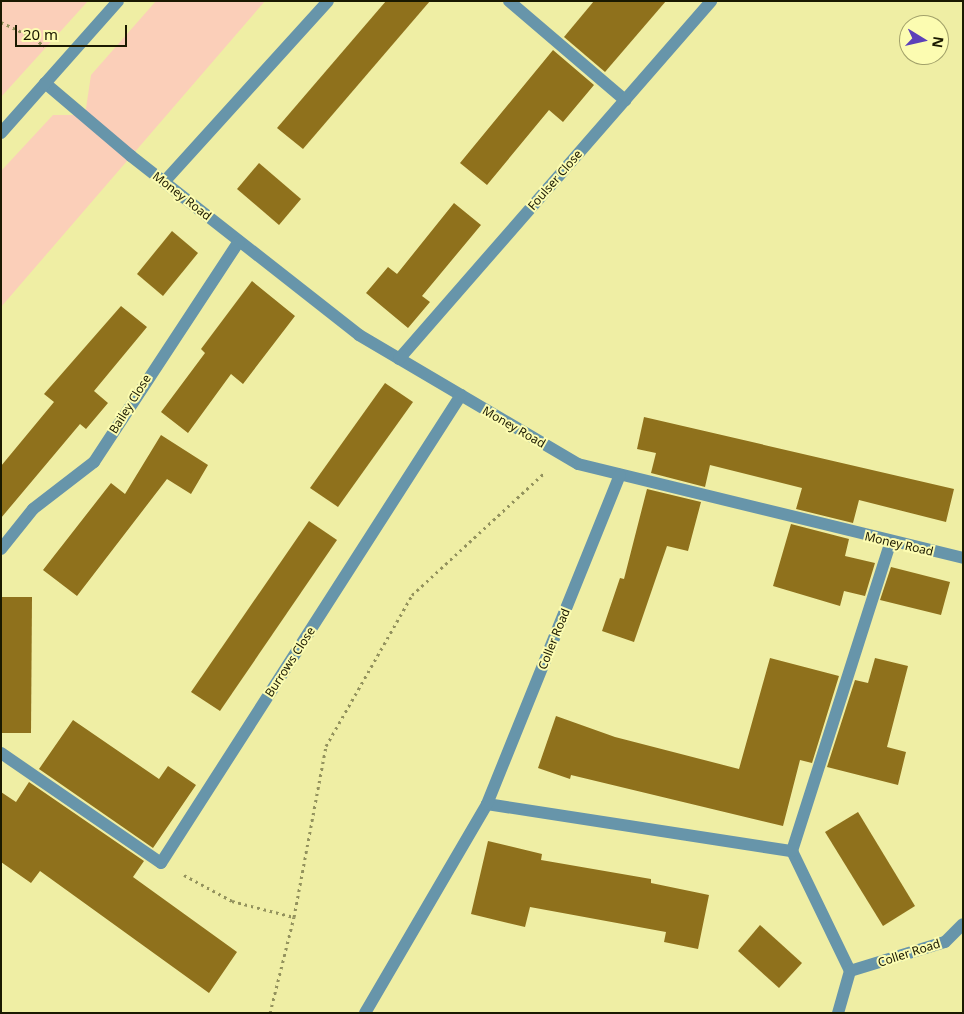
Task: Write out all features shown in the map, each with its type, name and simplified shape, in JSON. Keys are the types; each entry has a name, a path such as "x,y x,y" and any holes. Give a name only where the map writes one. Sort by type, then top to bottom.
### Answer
{"street":[{"path":"1,133 118,1"},
{"path":"164,182 328,1"},
{"path":"509,1 625,100"},
{"name":"Foulser Close","path":"399,359 711,1"},
{"name":"Money Road","path":"45,83 131,156 358,335 578,464 890,543 963,558"},
{"name":"Bailey Close","path":"1,550 33,509 94,462 239,241"},
{"name":"Burrows Close","path":"161,863 461,395"},
{"name":"Coller Road","path":"365,1013 487,804 620,475"},
{"path":"838,1013 850,971 792,851 890,543"},
{"path":"1,753 96,821 161,863"},
{"path":"487,804 792,851"},
{"name":"Coller Road","path":"850,971 945,942 963,924"}],"path":[{"path":"1,22 34,38 64,62"},
{"path":"270,1013 294,917 326,746 412,595 563,456"},
{"path":"161,863 232,901 294,917"}],"shaded area":[{"path":"1,1 88,1 1,97"},
{"path":"156,1 265,1 1,307 1,171 53,115 85,115 91,75"}],"building":[{"path":"386,1 430,1 303,149 277,128"},
{"path":"594,1 666,1 605,72 564,37"},
{"path":"553,50 594,85 563,122 549,110 487,185 460,163"},
{"path":"259,163 301,199 279,225 237,189"},
{"path":"454,203 481,225 422,296 430,302 408,328 366,293 388,267 397,274"},
{"path":"172,231 198,253 163,296 137,274"},
{"path":"252,281 295,316 243,384 231,374 188,433 161,412 205,353 201,349"},
{"path":"121,306 147,327 94,391 108,403 86,429 80,424 1,518 1,466 54,402 44,394"},
{"path":"385,383 413,402 338,507 310,488"},
{"path":"644,417 954,489 946,522 859,500 853,523 796,509 802,488 710,465 705,487 651,473 656,453 637,449"},
{"path":"161,435 208,465 191,494 167,479 77,596 43,570 111,483 125,494"},
{"path":"647,489 701,502 688,551 667,546 634,642 602,631 620,578 624,579"},
{"path":"309,521 337,540 220,711 191,692"},
{"path":"791,524 849,539 845,556 875,563 865,596 844,591 840,606 773,586"},
{"path":"891,567 950,582 941,615 880,600"},
{"path":"1,597 32,597 31,733 1,733"},
{"path":"770,658 839,676 812,763 800,760 783,826 571,775 570,779 538,768 556,716 615,737 739,769"},
{"path":"875,658 908,666 887,747 906,752 898,785 827,767 855,680 868,683"},
{"path":"73,720 159,779 168,766 196,785 153,848 39,769"},
{"path":"29,782 144,861 133,877 237,952 209,993 40,871 31,883 1,862 1,792 16,802"},
{"path":"858,812 915,906 883,926 825,832"},
{"path":"488,841 542,854 541,860 651,879 651,883 709,895 698,949 664,942 666,932 530,907 525,927 471,914"},
{"path":"760,925 802,963 779,988 738,951"}]}
